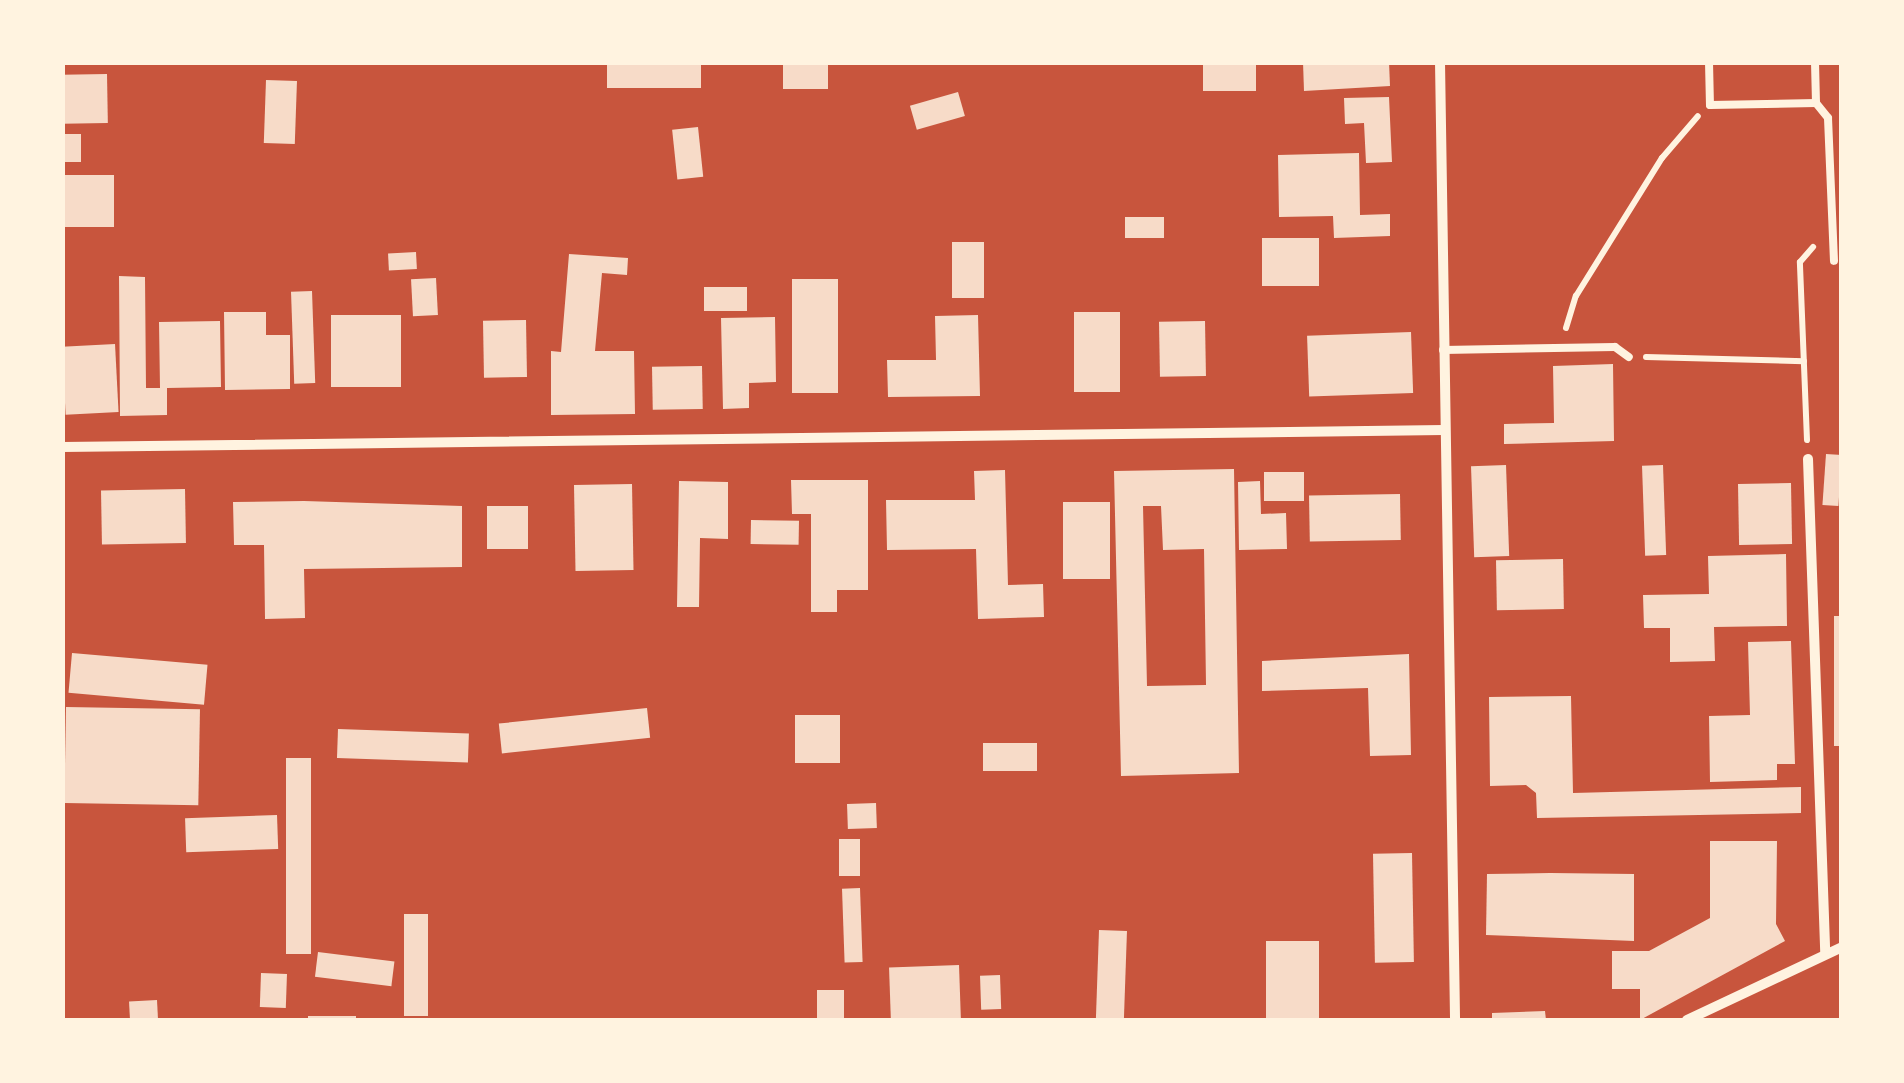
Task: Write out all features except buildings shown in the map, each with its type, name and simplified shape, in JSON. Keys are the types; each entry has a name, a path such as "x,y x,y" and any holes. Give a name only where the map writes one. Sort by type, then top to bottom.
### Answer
{"street":[{"path":"1440,62 1455,1020"},
{"path":"62,447 1444,430"},
{"path":"1808,459 1826,952"},
{"path":"1687,1020 1842,947"}],"lane":[{"path":"1709,62 1710,104 1816,103"},
{"path":"1815,62 1816,103 1828,118 1834,261"},
{"path":"1443,350 1614,346 1629,356"}],"path":[{"path":"1560,348 1576,296 1662,158 1710,104"},
{"path":"1808,459 1800,262 1833,242"},
{"path":"1629,356 1804,361"}]}
